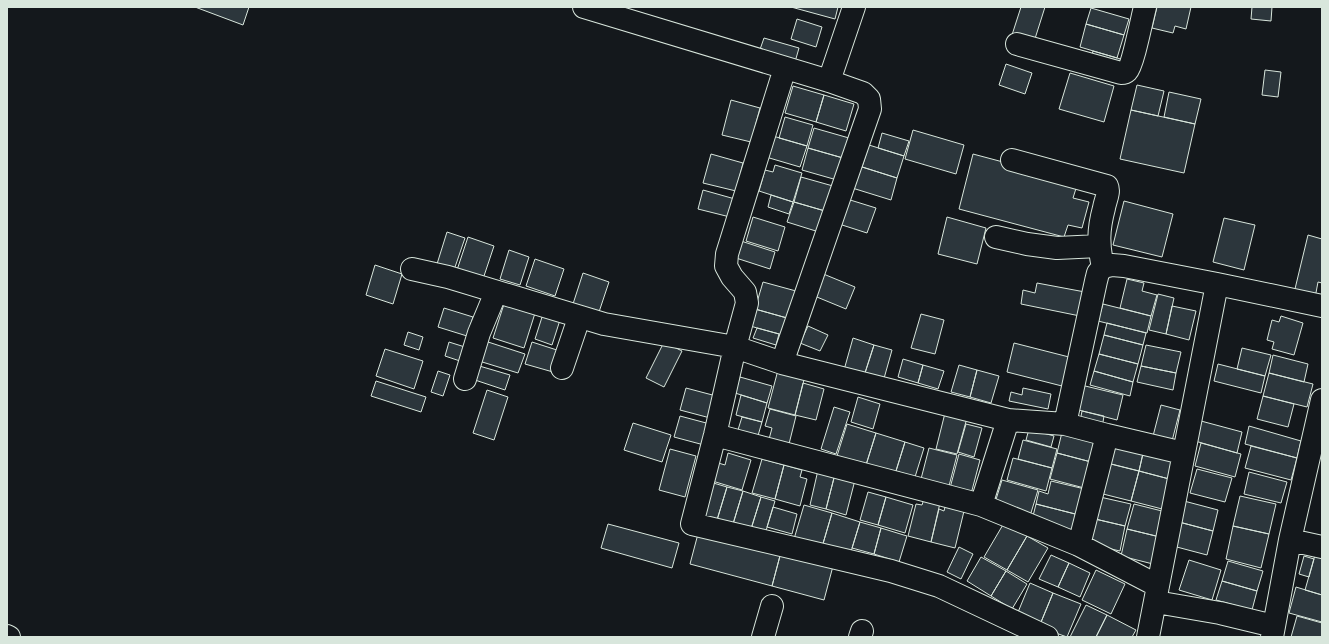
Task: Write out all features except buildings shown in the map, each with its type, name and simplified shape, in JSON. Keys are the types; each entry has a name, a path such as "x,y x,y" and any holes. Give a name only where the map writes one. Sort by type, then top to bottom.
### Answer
{"street":[{"path":"584,7 829,81 863,93 869,99 870,108 782,363"},
{"path":"829,81 854,7"},
{"path":"1017,44 1121,73 1126,72 1132,58 1145,7"},
{"path":"785,68 727,254 726,266 732,277 745,292 747,303 735,347 715,435 686,529 891,571 939,586 1047,637"},
{"path":"1012,160 1107,186 1108,191 1102,214 1099,246 1103,267"},
{"path":"996,237 1027,244 1057,248 1099,246"},
{"path":"1065,424 1096,281 1098,273 1103,267 1112,265 1124,266 1322,306"},
{"path":"412,269 448,277 579,318 604,324 735,347 782,363 1008,420 1065,424 1107,436 1183,453"},
{"path":"1148,637 1217,284"},
{"path":"465,379 479,333 496,292"},
{"path":"562,368 579,318"},
{"path":"715,435 981,505 1079,545 1157,594 1273,631 1290,540 1318,432 1322,400"},
{"path":"981,505 1008,420"},
{"path":"1079,545 1107,436"},
{"path":"1290,540 1322,547"},
{"path":"762,637 772,606"}]}
